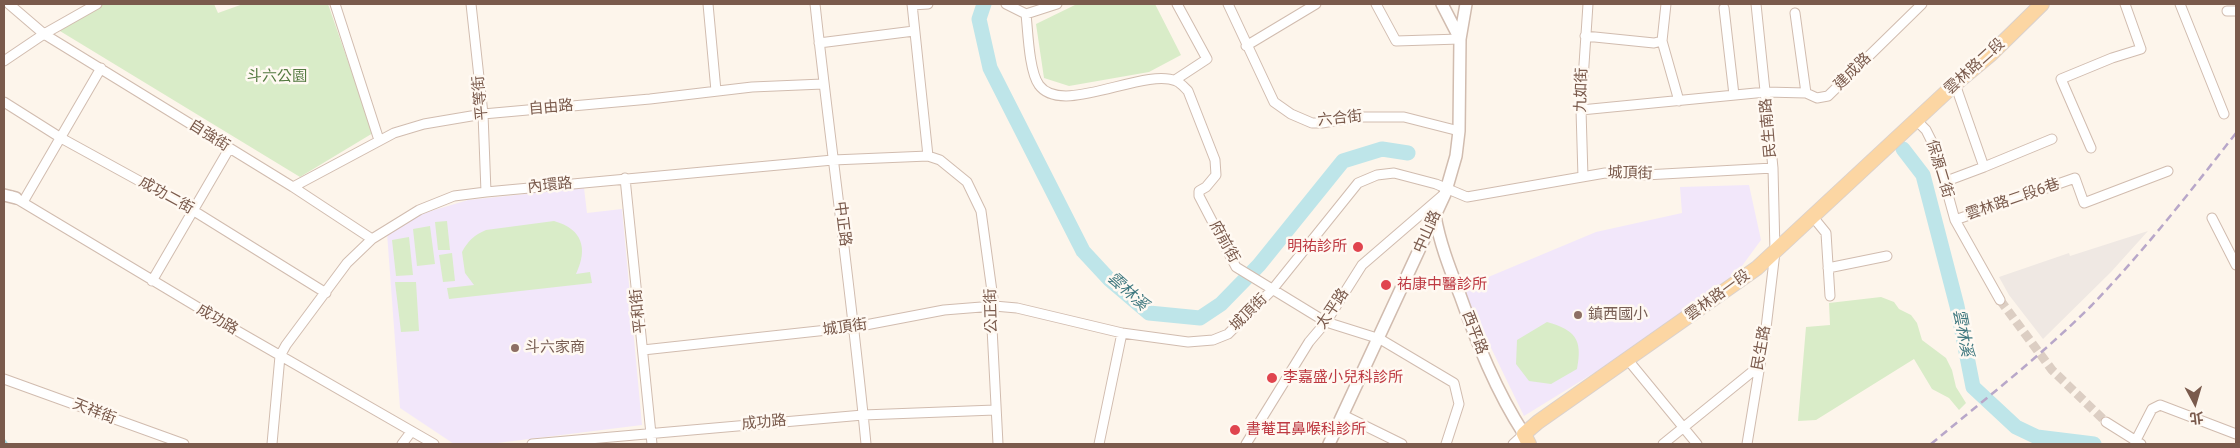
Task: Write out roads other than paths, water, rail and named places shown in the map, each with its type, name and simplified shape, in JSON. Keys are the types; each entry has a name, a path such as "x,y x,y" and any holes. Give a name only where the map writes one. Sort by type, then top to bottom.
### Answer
{"main road":[{"name":"雲林路二段","path":"1912,125 1955,84 1991,54 2042,4"},
{"name":"雲林路一段","path":"1526,439 1628,360 1757,268 1912,125"}],"street":[{"name":"自強街","path":"9,4 44,34 102,68 229,149 294,187 372,239"},
{"path":"4,61 44,34 96,4"},
{"path":"335,4 379,140"},
{"name":"平等街","path":"471,4 483,114 486,192"},
{"path":"708,4 716,90"},
{"name":"中正路","path":"815,4 823,84 855,327 866,444"},
{"path":"928,4 912,4 928,156"},
{"path":"1006,4 1026,14 1057,4"},
{"path":"1026,14 1034,71 1040,85 1049,92 1065,96 1157,79 1175,80 1206,59 1177,4"},
{"name":"六合街","path":"1228,4 1246,46 1274,102 1291,114 1312,122 1322,123 1357,117 1404,117 1459,131"},
{"path":"1246,46 1316,4"},
{"path":"1376,4 1396,41 1460,39 1442,4"},
{"name":"中山路","path":"1329,444 1380,339 1446,192 1456,156 1459,131 1460,39 1466,4"},
{"name":"九如街","path":"1582,177 1581,110 1588,4"},
{"path":"1666,4 1662,40 1679,100"},
{"name":"民生南路","path":"1756,4 1773,168 1775,252"},
{"name":"建成路","path":"1766,92 1806,93 1817,98 1828,96 1922,4"},
{"path":"2091,148 2061,79 2112,58 2141,50 2124,4"},
{"path":"2180,4 2224,114"},
{"path":"1724,8 1734,95"},
{"path":"1795,13 1806,93"},
{"path":"819,43 914,31"},
{"path":"1585,36 1654,42 1662,40"},
{"path":"4,195 19,200 61,138 102,68"},
{"name":"府前街","path":"1175,80 1188,91 1215,160 1216,175 1206,187 1199,191 1199,196 1236,267 1326,322 1380,339 1454,383 1459,404 1446,444"},
{"name":"自由路","path":"294,187 379,140 394,133 424,124 483,114 650,99 716,90 823,84"},
{"path":"1955,84 1984,167"},
{"path":"1581,110 1766,92"},
{"name":"成功二街","path":"4,102 61,138 194,211 326,293"},
{"name":"保源二街","path":"1912,125 1926,130 1935,148 1954,220 2000,300"},
{"path":"1944,182 2052,139"},
{"path":"152,281 229,149"},
{"name":"內環路","path":"280,356 347,263 372,239 418,210 454,196 625,178 731,171 833,160 928,156"},
{"name":"公正街","path":"928,156 940,160 967,182 981,211 994,306 992,328 998,444"},
{"name":"城頂街","path":"643,350 855,327 944,310 994,306 1016,308 1122,333 1188,342 1213,340 1228,334 1272,290 1358,183 1377,175 1394,173 1446,192 1468,197 1605,172 1645,175 1773,168"},
{"name":"雲林路二段6巷","path":"1954,220 2075,178 2084,204 2168,171"},
{"name":"平和街","path":"625,178 652,444"},
{"name":"成功路","path":"4,191 152,281 434,444"},
{"name":"太平路","path":"1246,444 1309,342 1326,322 1362,265 1446,192"},
{"name":"西平路","path":"1435,216 1440,243 1478,347 1512,416 1526,439"},
{"path":"1812,218 1826,233 1830,296"},
{"path":"2212,218 2236,265"},
{"name":"民生路","path":"1747,444 1758,367 1766,328 1775,252"},
{"path":"1828,268 1887,256"},
{"path":"1099,444 1122,333"},
{"path":"272,444 280,356"},
{"path":"1628,360 1697,444"},
{"path":"1663,444 1758,367"},
{"name":"天祥街","path":"4,379 184,444"},
{"path":"2106,422 2138,443 2152,409 2160,405 2236,434"},
{"name":"成功路","path":"532,444 863,415 995,410"},
{"path":"1343,415 1402,444"},
{"path":"402,444 411,432"},
{"path":"152,434 152,444"},
{"name":"雲林路一段","path":"1513,444 1526,439"}],"waterway":[{"name":"雲林溪","path":"984,4 979,19 990,68 1083,251 1109,279 1149,313 1200,318 1221,304 1259,265 1343,161 1382,149 1408,153"},
{"name":"雲林溪","path":"1903,149 1923,175 1957,306 1973,387 2016,427 2037,437 2094,444"},
{"path":"4,440 7,444"}],"tunnel":[{"path":"2000,300 2052,370 2106,422"}],"railway":[{"path":"1931,444 2033,359 2092,305 2148,242 2236,133"}],"place":[{"name":"明祐診所","path":"1358,247"},
{"name":"祐康中醫診所","path":"1386,285"},
{"name":"鎮西國小","path":"1578,315"},
{"name":"斗六家商","path":"515,348"},
{"name":"李嘉盛小兒科診所","path":"1272,378"},
{"name":"書菴耳鼻喉科診所","path":"1235,430"}],"park label":[{"name":"斗六公園","path":"277,77"}]}
